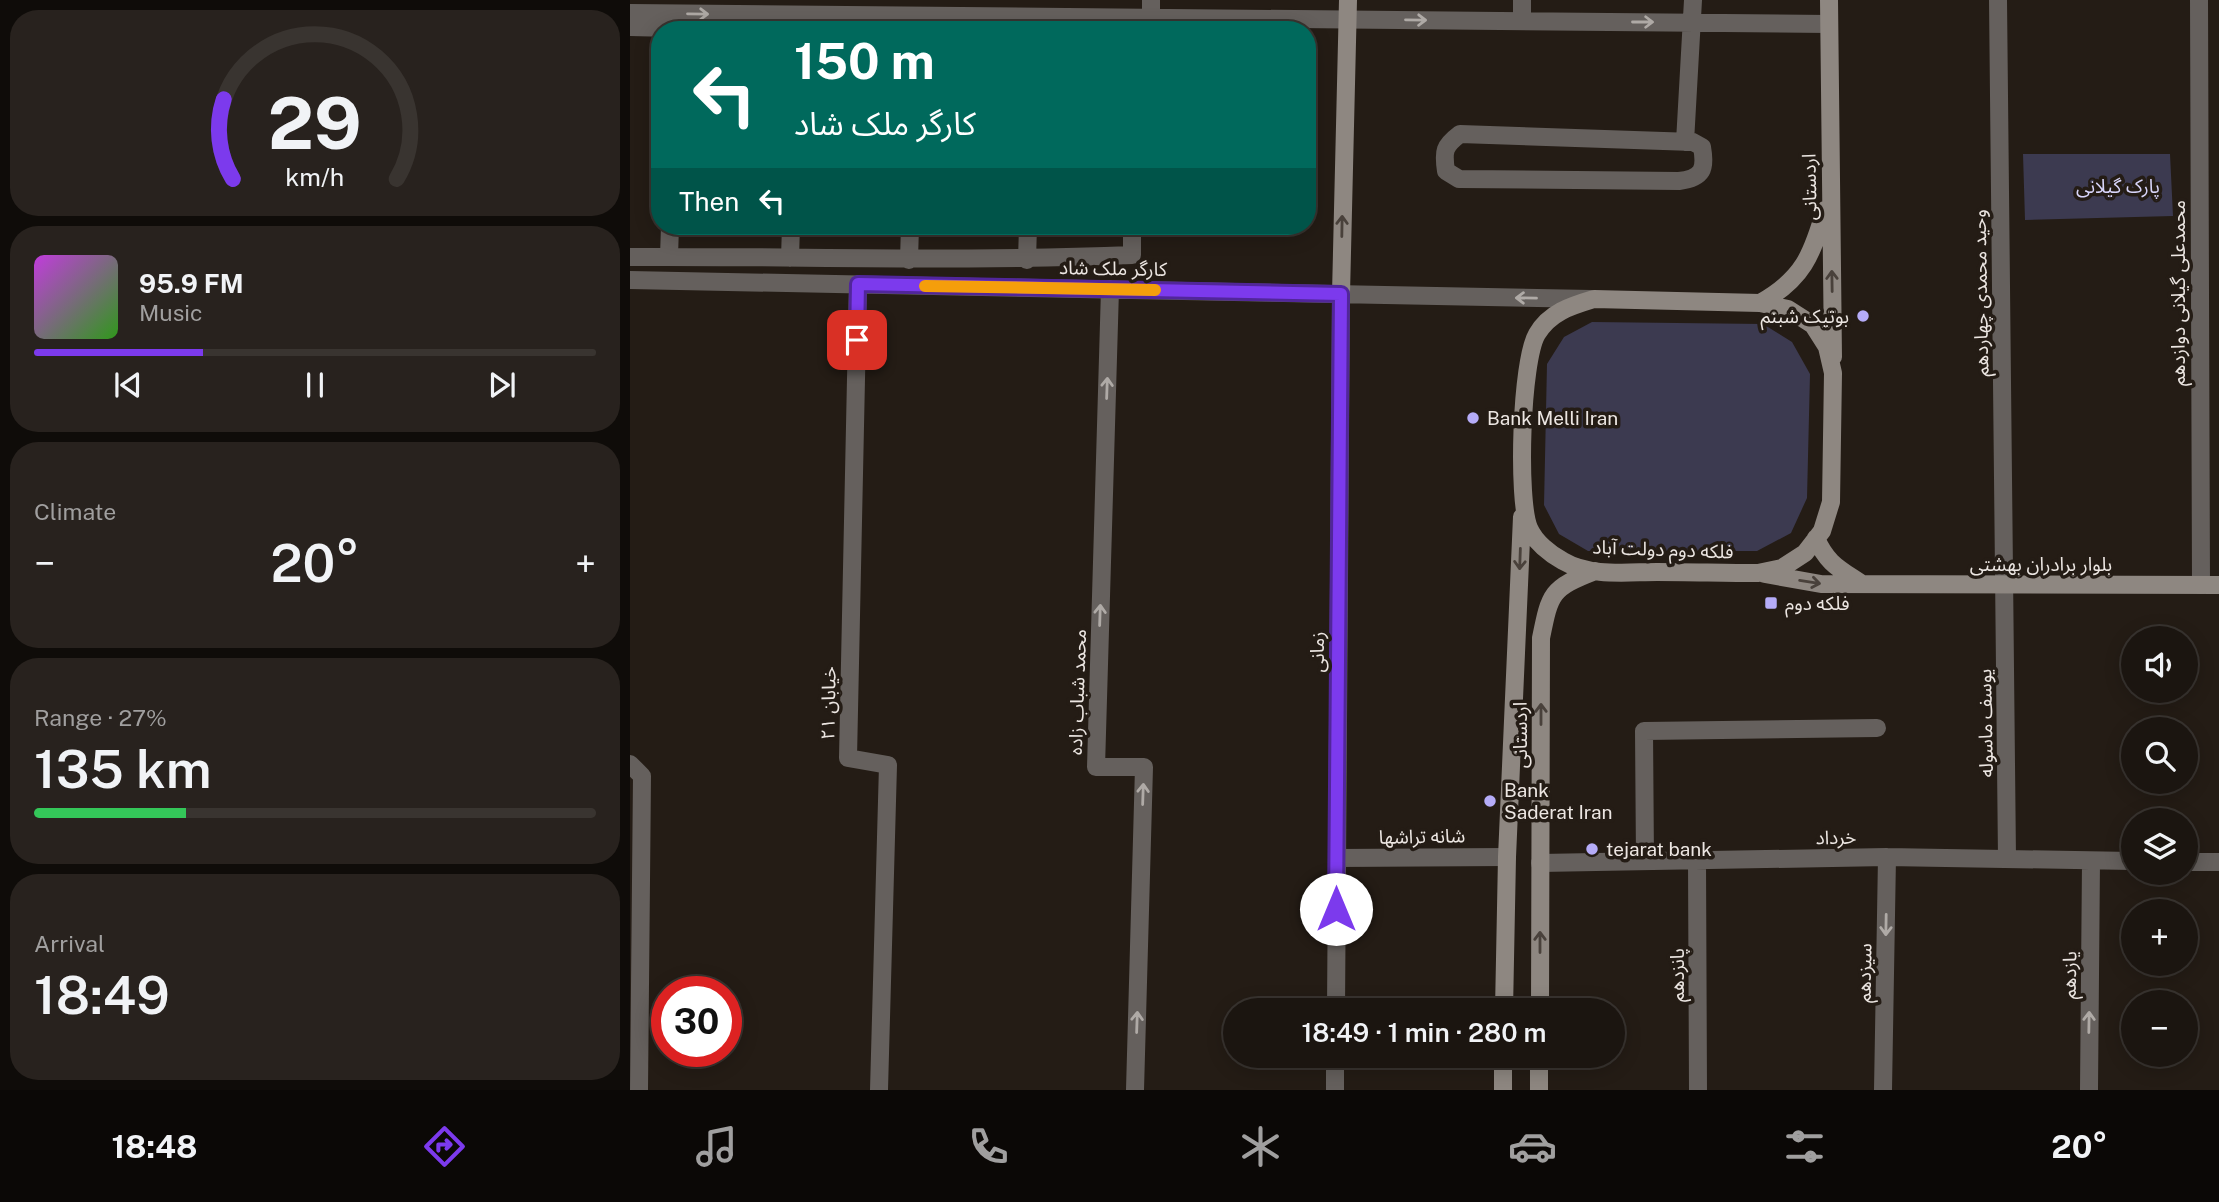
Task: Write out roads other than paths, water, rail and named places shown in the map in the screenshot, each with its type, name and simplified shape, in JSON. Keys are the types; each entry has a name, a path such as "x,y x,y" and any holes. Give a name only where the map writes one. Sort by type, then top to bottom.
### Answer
{"main road":[{"path":"1341,294 1348,0"},
{"name":"اردستانی","path":"1829,0 1833,373"},
{"path":"1760,303 1779,293 1794,279 1806,261 1816,240 1830,193"},
{"name":"فلکه دوم دولت آباد","path":"1594,299 1760,303 1788,309 1813,325 1827,347 1833,373 1831,502 1822,531 1805,553 1782,568 1758,573 1595,571 1565,563 1546,550 1530,531 1523,507 1525,384 1528,358 1537,335 1551,317 1569,306 1594,299"},
{"name":"اردستانی","path":"1504,998 1507,857 1523,507"},
{"path":"1816,538 1823,555 1862,584"},
{"name":"اردستانی","path":"1540,998 1541,638 1547,609 1555,592 1574,579 1595,571"},
{"name":"بلوار برادران بهشتی","path":"1758,573 1821,583 2210,585"},
{"path":"1503,1068 1503,1090"},
{"path":"1539,1068 1539,1090"}],"street":[{"path":"1522,0 1522,21"},
{"path":"1685,142 1693,0"},
{"name":"وحید محمدی چهاردهم","path":"1998,0 2004,586"},
{"name":"محمدعلی گیلانی دوازدهم","path":"2199,0 2210,585"},
{"path":"630,13 781,7 1151,9 1348,20 1829,24"},
{"path":"630,27 651,28"},
{"path":"1460,134 1685,142 1693,142 1702,147 1704,162 1700,174 1692,179 1679,181 1459,179 1446,171 1444,157 1447,144 1460,134"},
{"path":"669,257 670,235"},
{"path":"790,258 791,235"},
{"path":"909,260 910,235"},
{"path":"1027,260 1028,235"},
{"path":"630,257 1027,260 1132,256 1132,235"},
{"path":"880,260 880,285"},
{"name":"کارگر ملک شاد","path":"630,280 1594,299"},
{"name":"خیابان ۲۱","path":"858,284 848,758 888,765 879,1090"},
{"name":"محمد شباب زاده","path":"1110,289 1096,767 1144,767 1135,1090"},
{"name":"زمانی","path":"1336,998 1341,294"},
{"name":"یوسف ماسوله","path":"2004,586 2007,859"},
{"path":"1645,861 1644,731 1877,728"},
{"path":"630,765 642,776 639,1090"},
{"name":"شانه تراشها","path":"1337,858 1507,857"},
{"name":"خرداد","path":"1540,863 1887,857 2121,861"},
{"name":"سیزدهم","path":"1883,1090 1887,857"},
{"name":"پانزدهم","path":"1697,860 1698,1090"},
{"name":"یازدهم","path":"2089,1090 2091,861"},
{"path":"2198,862 2219,862"},
{"path":"1335,1068 1335,1090"}],"place":[{"name":"بوتیک شبنم","path":"1863,316"},
{"name":"Bank Melli Iran","path":"1473,418"},
{"name":"فلکه دوم","path":"1771,603"},
{"name":"Bank Saderat Iran","path":"1490,801"},
{"name":"tejarat bank","path":"1592,849"}],"park label":[{"name":"پارک گیلانی","path":"2118,186"}]}
